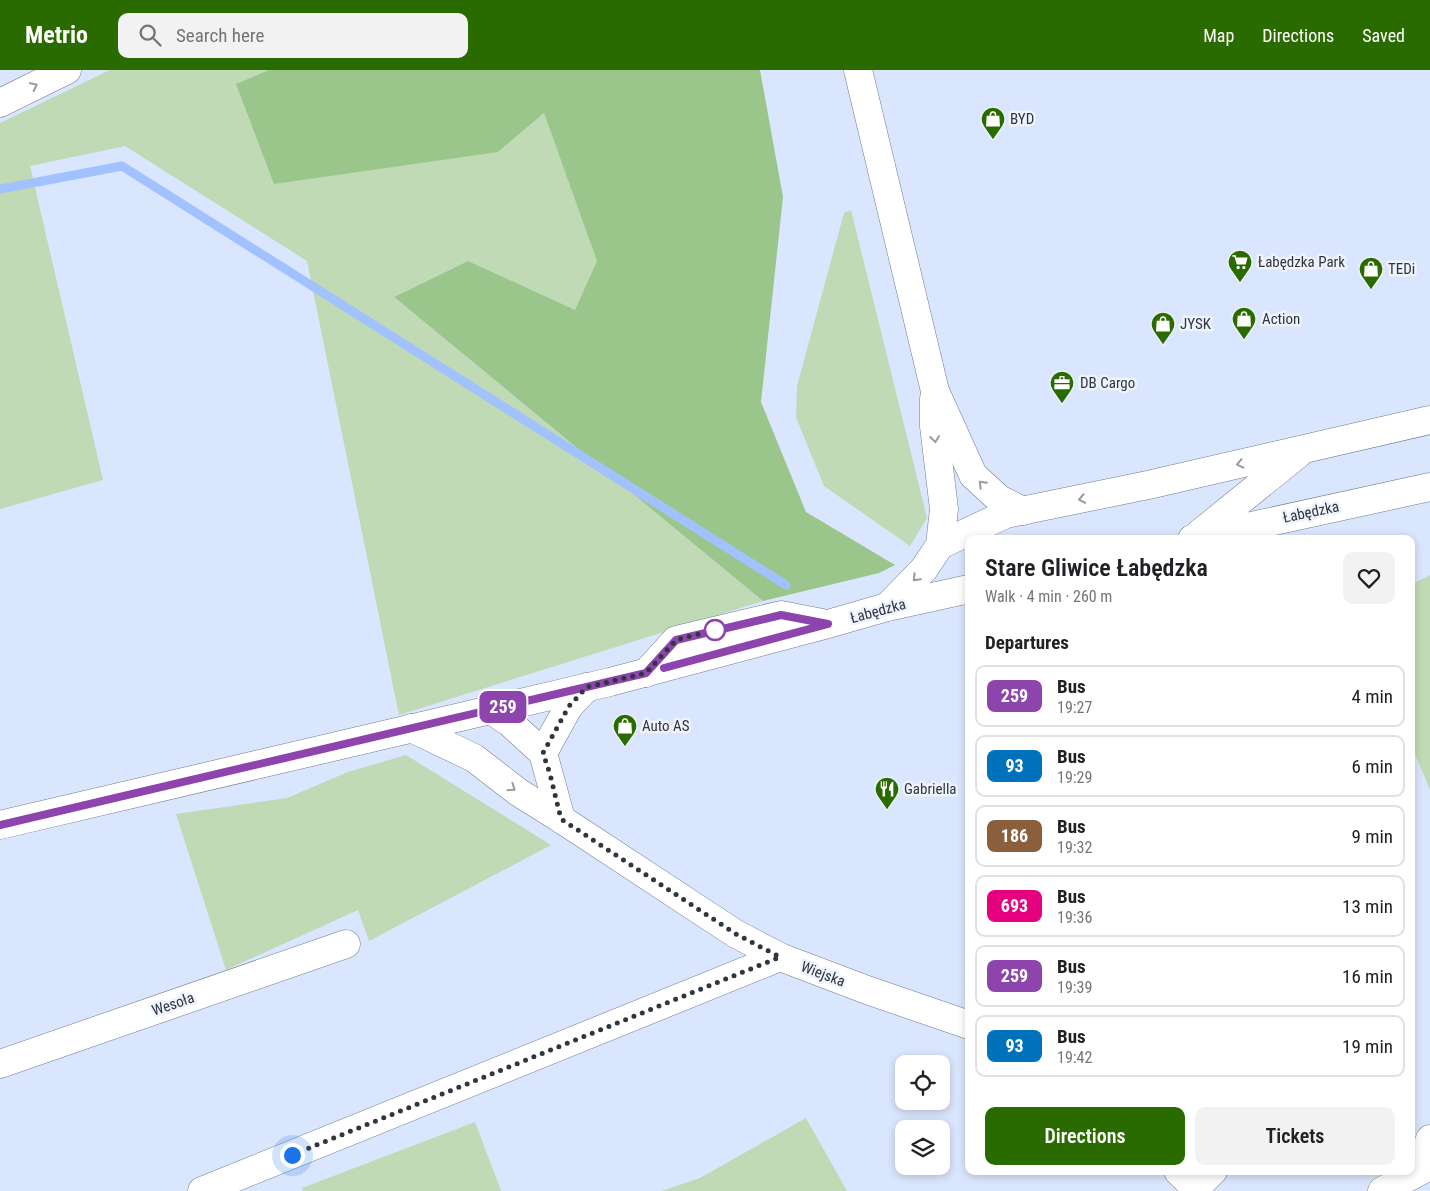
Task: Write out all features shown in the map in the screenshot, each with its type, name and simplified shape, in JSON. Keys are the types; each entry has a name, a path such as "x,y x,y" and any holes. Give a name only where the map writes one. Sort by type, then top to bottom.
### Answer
{"street":[{"path":"0,103 67,70"},
{"path":"858,70 935,391 973,475 999,499 1023,511"},
{"path":"887,607 924,569 940,545 944,509 934,426 935,391"},
{"path":"940,545 1006,514 1148,485 1430,420"},
{"path":"1197,535 1305,449"},
{"name":"Łabędzka","path":"1207,535 1430,487"},
{"name":"Łabędzka","path":"0,825 646,673 887,607 965,590"},
{"path":"543,753 569,706 587,687"},
{"path":"474,758 470,729 486,711 509,722 543,753 561,819"},
{"name":"Wiejska","path":"411,728 474,758 518,792 736,934 780,957 867,990 965,1024"},
{"name":"Wesoła","path":"0,1064 346,944"},
{"path":"202,1191 780,957"},
{"path":"1415,1173 1427,1167 1427,1147 1430,1139"},
{"path":"1382,1191 1412,1175"}],"green space":[{"path":"110,70 269,70 237,84 498,152 544,113 598,261 575,311 468,261 394,297 763,601 399,715 307,261 125,146 30,166 103,480 0,509 0,123"},
{"path":"269,70 760,70 783,197 761,402 806,512 895,565 879,573 763,601 394,297 468,261 575,310 597,261 544,113 498,152 274,184 236,84"},
{"path":"851,210 927,518 910,546 824,486 796,417 797,386 844,213"},
{"path":"1430,575 1430,790 1415,754 1415,583"},
{"path":"406,755 551,845 369,941 358,910 226,970 176,814 287,798 348,772"},
{"path":"806,1118 847,1191 662,1191 700,1178"},
{"path":"475,1122 501,1191 303,1191 302,1188"}],"waterway":[{"path":"0,189 122,166 786,585"}],"bus line":[{"name":"259","path":"0,825 646,673 676,640 781,615 828,624 664,668"}],"place":[{"name":"BYD","path":"993,140"},
{"name":"Łabędzka Park","path":"1240,283"},
{"name":"TEDi","path":"1371,290"},
{"name":"Action","path":"1244,340"},
{"name":"JYSK","path":"1163,345"},
{"name":"DB Cargo","path":"1062,404"},
{"name":"Auto AS","path":"625,747"},
{"name":"Gabriella","path":"887,810"}],"route":[{"path":"292,1155 780,957 736,934 561,819 543,753 569,706 587,687 646,673 676,640 715,630"}]}
